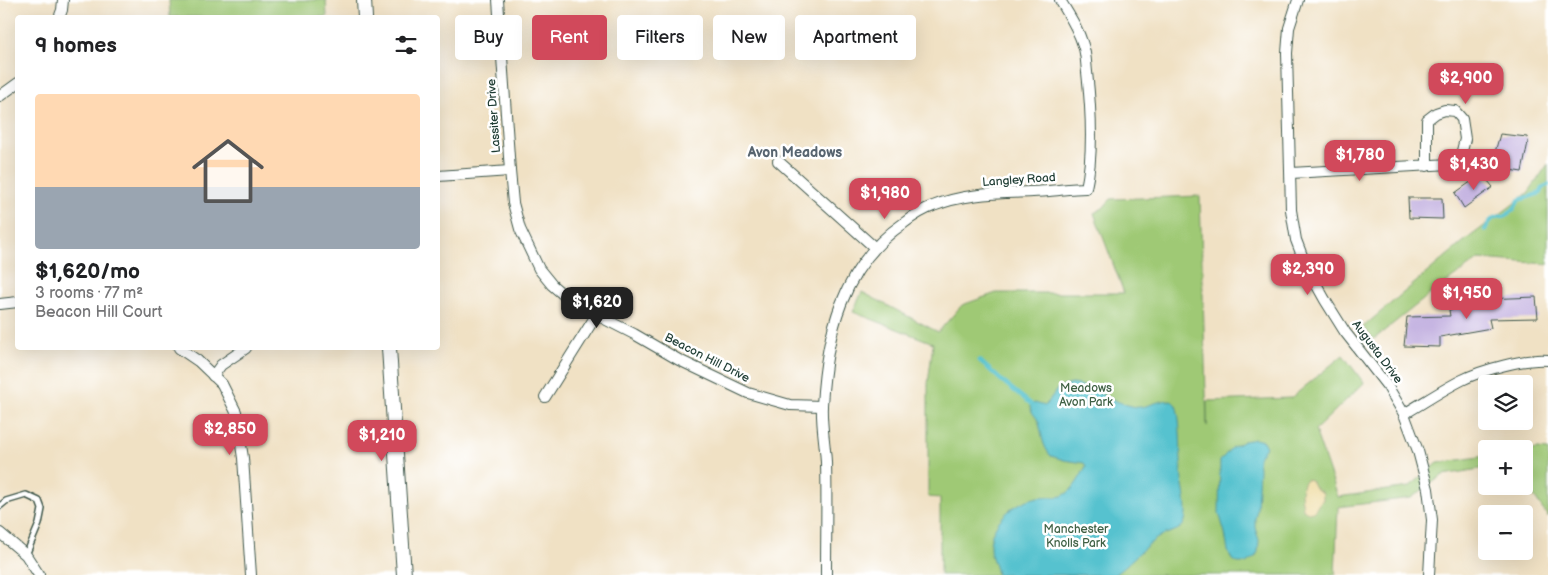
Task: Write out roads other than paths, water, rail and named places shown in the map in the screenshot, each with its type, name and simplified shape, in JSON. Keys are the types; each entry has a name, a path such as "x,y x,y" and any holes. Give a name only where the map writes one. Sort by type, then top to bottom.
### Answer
{"street":[{"path":"60,15 64,0"},
{"path":"364,0 365,15"},
{"name":"Lassiter Drive","path":"498,0 510,171"},
{"name":"Langley Road","path":"826,575 826,462 822,406 830,337 842,298 858,268 874,247 889,233 917,214 933,206 988,193 1086,188 1090,174 1090,126 1084,46 1075,24 1060,0"},
{"name":"Augusta Drive","path":"1298,0 1289,28 1286,53 1291,210 1296,240 1306,266 1345,332 1388,387 1404,414 1418,451 1428,489 1432,520 1429,575"},
{"path":"0,96 15,85"},
{"path":"1291,173 1427,166 1450,164 1461,156 1465,139 1462,119 1455,111 1445,110 1436,113 1427,120 1427,166"},
{"path":"778,161 874,247"},
{"path":"440,176 510,171"},
{"name":"Beacon Hill Drive","path":"510,171 513,203 520,229 539,269 552,285 573,303 597,314 679,360 748,393 790,405 822,406"},
{"path":"0,304 15,302"},
{"path":"545,397 597,314"},
{"path":"181,350 198,361 222,384 236,412 243,458 251,575"},
{"path":"213,376 221,365 243,350"},
{"path":"389,350 404,575"},
{"path":"1404,414 1463,380 1498,368 1534,359 1548,360"},
{"path":"0,533 26,555 39,575"}],"lane":[{"path":"0,506 6,501 26,495 39,501 42,509 39,524 26,555"}],"water":[{"path":"1072,384 1136,407 1162,401 1172,401 1175,404 1179,418 1181,473 1186,505 1184,524 1179,529 1155,540 1114,575 997,575 990,549 991,539 998,522 1012,508 1030,499 1059,497 1066,494 1076,483 1086,466 1084,463 1051,456 1044,444 1038,421 1030,408 1030,405 1035,403 1045,406 1058,388"},
{"path":"1255,439 1263,441 1266,447 1258,458 1255,528 1259,540 1258,552 1255,557 1246,563 1238,563 1232,560 1228,551 1219,513 1220,461 1231,448 1244,441"}],"waterway":[{"path":"1485,230 1492,219 1505,216 1514,209 1519,200 1541,193 1543,187 1548,185"},
{"path":"979,360 1031,404"}],"district":[{"name":"Avon Meadows","path":"795,152"}],"park label":[{"name":"Meadows Avon Park","path":"1086,395"},
{"name":"Manchester Knolls Park","path":"1076,536"}]}
